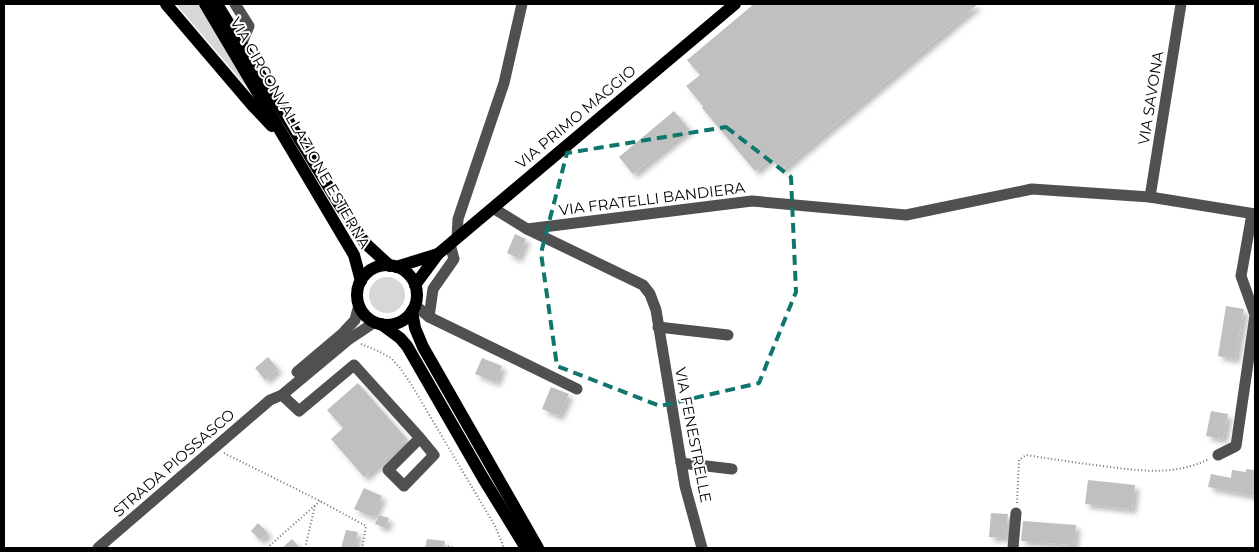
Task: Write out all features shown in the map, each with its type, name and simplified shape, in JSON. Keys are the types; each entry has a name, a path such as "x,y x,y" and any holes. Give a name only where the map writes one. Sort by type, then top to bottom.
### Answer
{"main road":[{"path":"166,4 253,106 291,138"},
{"name":"VIA CIRCONVALLAZIONE ESTERNA","path":"205,4 291,138 365,242 393,266"},
{"name":"VIA CIRCONVALLAZIONE ESTERNA","path":"217,4 354,255 361,281"},
{"name":"VIA PRIMO MAGGIO","path":"415,286 438,254 734,4"},
{"name":"VIA PRIMO MAGGIO","path":"393,266 438,254"},
{"path":"526,548 483,478 407,346 400,338 364,314 359,305 358,290 361,281 374,269 393,266 410,276 417,295 414,308 415,328 423,347 538,548"},
{"path":"378,323 393,324 400,322 414,308"}],"street":[{"name":"VIA CIRCONVALLAZIONE ESTERNA","path":"235,4 249,26 241,45"},
{"path":"429,317 432,289 454,259 453,241 458,219 504,84 522,4"},
{"name":"VIA SAVONA","path":"1150,197 1181,4"},
{"name":"VIA FRATELLI BANDIERA","path":"526,229 752,201 906,215 1032,189 1150,197 1253,214"},
{"name":"VIA FENESTRELLE","path":"493,208 526,229 643,285 650,294 656,310 685,486 702,548"},
{"path":"1218,455 1236,446 1255,314 1241,276 1253,214"},
{"name":"STRADA PIOSSASCO","path":"270,400 275,391 342,334 355,320 359,305"},
{"path":"414,308 577,388"},
{"name":"STRADA PIOSSASCO","path":"98,548 270,400 282,395 348,340 378,323"},
{"path":"658,326 728,335"},
{"path":"282,395 299,411 354,365 420,438"},
{"path":"681,463 732,469"},
{"path":"1013,548 1016,513"}],"path":[{"path":"348,340 391,358 400,368 495,526 503,547"},
{"path":"213,448 366,526 362,548"},
{"path":"1016,513 1019,460 1026,455 1149,472 1200,464 1218,455"},
{"path":"267,548 320,501"},
{"path":"304,548 315,506"},
{"path":"448,547 456,548"}],"highlighted area":[{"path":"726,127 791,177 796,292 759,383 660,406 557,366 541,253 567,153"}],"shaded area":[{"path":"176,4 198,4 251,92"},
{"path":"387,277 394,278 400,282 404,288 404,302 400,308 394,312 387,313 380,312 374,308 370,302 369,295 370,288 374,282 380,278"}],"building":[{"path":"754,4 978,4 781,170 771,158 755,171 686,86 700,75 687,60"},
{"path":"674,111 689,129 633,174 619,157"},
{"path":"515,234 526,239 518,258 507,253"},
{"path":"1226,306 1244,309 1235,359 1218,356"},
{"path":"268,357 278,369 265,380 255,368"},
{"path":"482,358 502,366 496,382 475,374"},
{"path":"358,383 407,439 364,477 331,439 343,428 327,410"},
{"path":"551,387 569,394 559,416 542,409"},
{"path":"1211,411 1228,414 1223,439 1206,436"},
{"path":"1246,469 1255,470 1255,496 1208,487 1211,474 1231,478 1232,470 1246,472"},
{"path":"1088,480 1135,485 1132,509 1085,504"},
{"path":"364,488 382,496 373,517 354,509"},
{"path":"991,513 1008,514 1006,538 989,537"},
{"path":"379,515 389,518 385,528 375,524"},
{"path":"1023,521 1076,525 1074,545 1021,541"},
{"path":"258,523 268,533 260,540 251,531"},
{"path":"346,530 358,532 354,548 341,548"},
{"path":"292,539 300,548 282,548"},
{"path":"427,539 445,541 444,548 425,548"}]}
